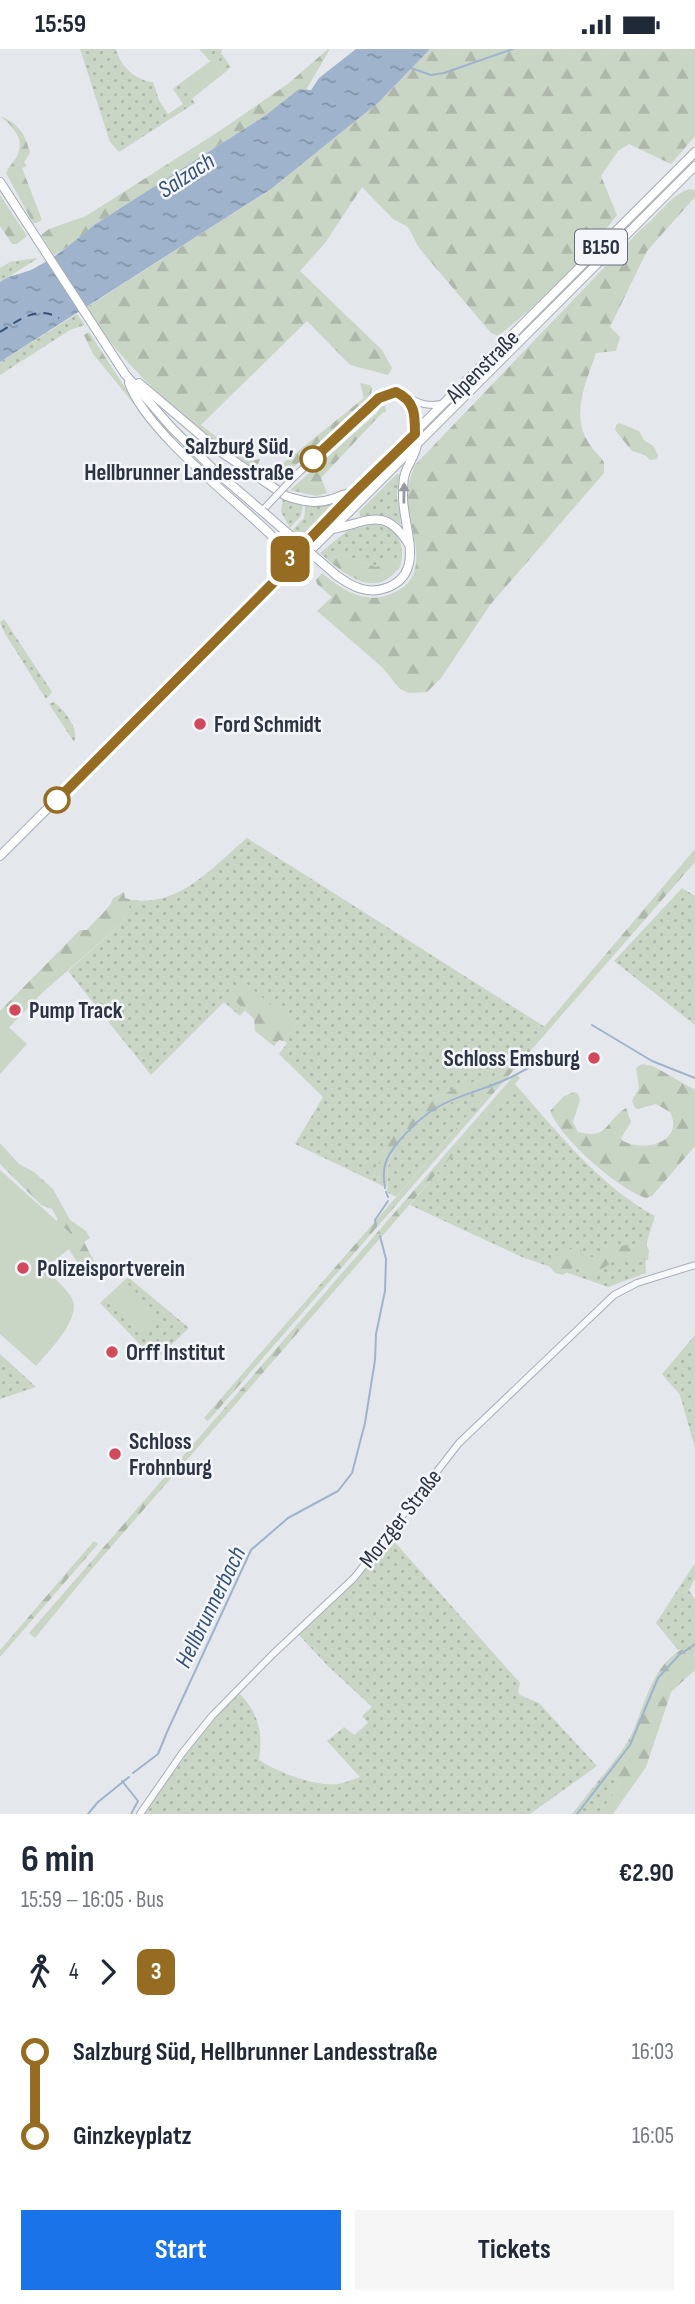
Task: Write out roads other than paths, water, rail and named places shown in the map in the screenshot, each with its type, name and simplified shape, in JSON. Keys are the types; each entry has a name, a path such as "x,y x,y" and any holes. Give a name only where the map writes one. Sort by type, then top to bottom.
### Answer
{"main road":[{"name":"Alpenstraße","path":"274,582 275,575 354,493 695,152"},
{"name":"Alpenstraße","path":"0,856 274,582 280,581 695,166"},
{"path":"0,182 110,353 170,427 239,491 348,584 376,591 388,588 407,571 410,545 402,499 405,474 416,453 417,444"},
{"path":"125,374 137,381 218,450 286,496 317,502 327,501 347,492 354,493"},
{"path":"125,374 131,389 173,444 271,535 286,563"},
{"path":"332,529 360,521 382,519 399,529 410,545"}],"street":[{"path":"262,511 294,477 379,398 396,392 410,401 427,406 443,404"},
{"path":"410,401 415,411 415,434"},
{"name":"Morzger Straße","path":"139,1814 208,1721 258,1668 354,1578 448,1455 483,1417 614,1295 637,1283 695,1265"}],"water":[{"name":"Salzach","path":"356,49 430,49 379,102 271,189 0,362 0,282 48,261 94,225 266,115 299,89 311,90 319,78"}],"waterway":[{"path":"411,68 431,75 444,73 513,49"},
{"name":"Hellbrunnerbach","path":"592,1025 652,1061 695,1078"},
{"name":"Hellbrunnerbach","path":"385,1188 384,1168 388,1157 400,1140 425,1116 449,1101 505,1080 558,1053"},
{"name":"Hellbrunnerbach","path":"386,1192 388,1197"},
{"name":"Hellbrunnerbach","path":"376,1226 375,1220 388,1201"},
{"name":"Hellbrunnerbach","path":"133,1773 158,1754 251,1550 288,1518 338,1491 352,1473 365,1423 375,1360 376,1334 385,1291 386,1259 380,1236"},
{"path":"577,1814 630,1745 658,1678 679,1655 695,1644"},
{"name":"Hellbrunnerbach","path":"88,1814 98,1802 129,1777"},
{"path":"122,1781 138,1801 131,1814"}],"place":[{"name":"Salzburg Süd, Hellbrunner Landesstraße","path":"313,459"},
{"name":"Ford Schmidt","path":"200,724"},
{"name":"Pump Track","path":"15,1010"},
{"name":"Schloss Emsburg","path":"594,1058"},
{"name":"Polizeisportverein","path":"23,1268"},
{"name":"Orff Institut","path":"112,1352"},
{"name":"Schloss Frohnburg","path":"115,1454"}]}
